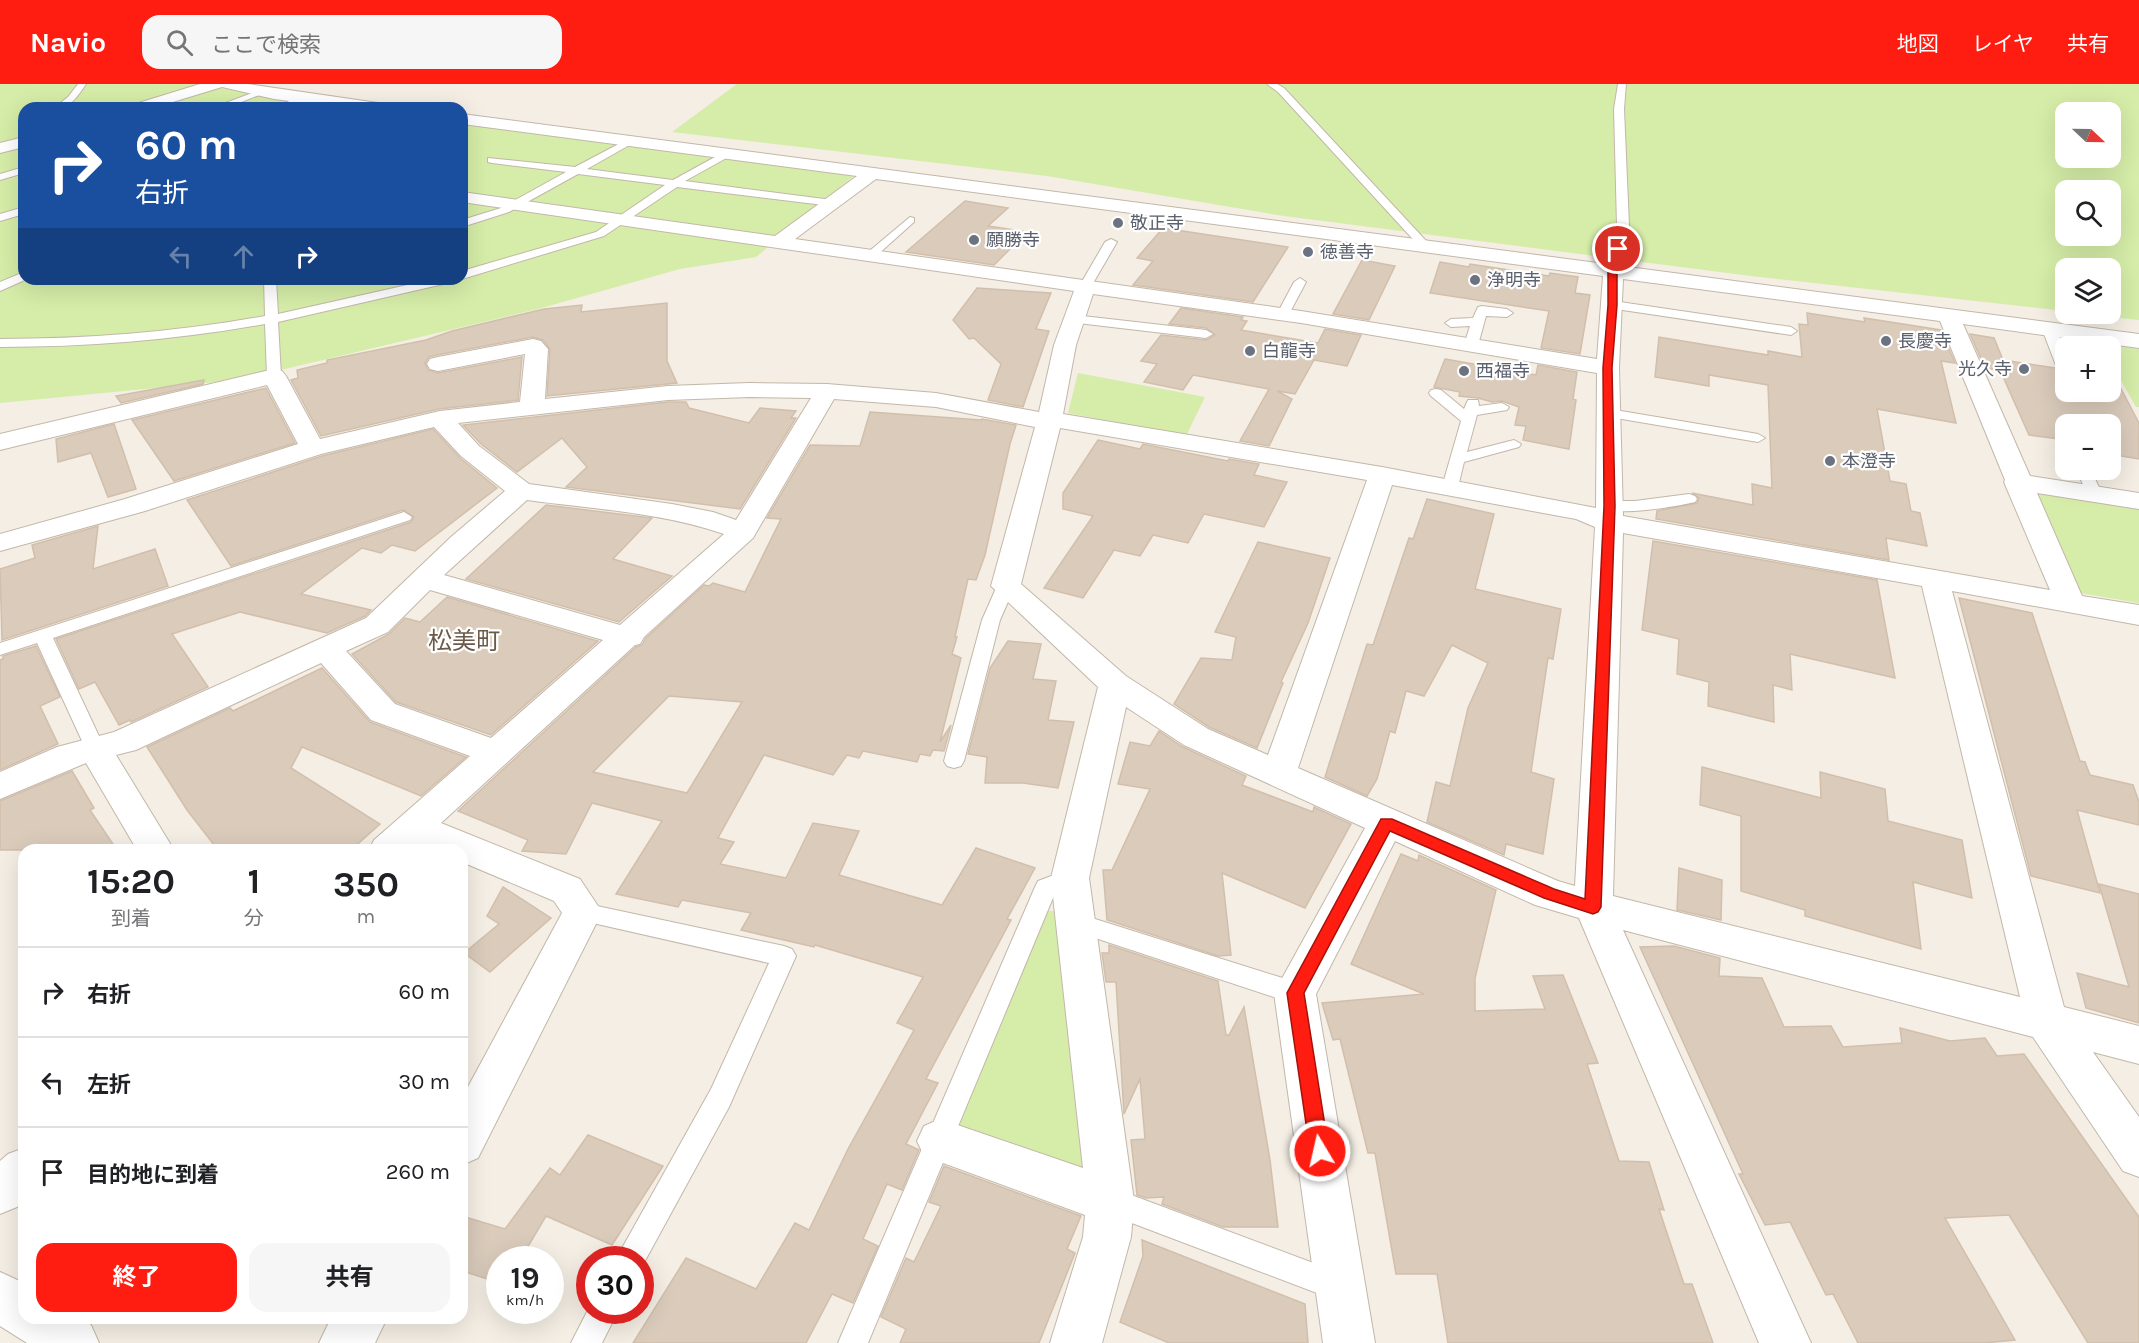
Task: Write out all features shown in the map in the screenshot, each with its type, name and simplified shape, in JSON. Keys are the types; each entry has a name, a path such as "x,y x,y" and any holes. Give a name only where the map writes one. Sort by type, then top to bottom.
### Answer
{"street":[{"path":"157,102 216,84"},
{"path":"227,84 272,98 303,91 352,102"},
{"path":"468,120 2139,341"},
{"path":"482,136 504,125"},
{"path":"0,148 18,144"},
{"path":"780,241 873,173"},
{"path":"468,198 1283,314 1608,368"},
{"path":"1612,272 1613,305 1608,368 1609,514 1593,907 1785,1343"},
{"path":"1086,285 1065,345 1050,419 1006,586 1115,684 1196,737 1549,894 2139,1045"},
{"path":"1950,316 2017,482 2070,603"},
{"path":"438,364 533,346 537,349 532,408"},
{"path":"0,442 274,376 313,448"},
{"path":"0,543 135,505 313,448 440,418 668,393 749,390 827,391 936,400 1032,420 1050,419 1382,475 1583,512 1609,514 1935,581 2139,615"},
{"path":"394,844 629,637 743,532 827,391"},
{"path":"440,418 470,451 521,491 672,512 703,518 743,532"},
{"path":"1278,774 1382,475"},
{"path":"2017,482 2139,501"},
{"path":"0,786 69,756 124,741 377,626 424,579 521,491"},
{"path":"424,579 629,637"},
{"path":"1935,581 2047,1022 2139,1155"},
{"path":"326,649 383,712 498,753"},
{"path":"1076,1343 1107,1237 1110,1201 1070,878 1115,684"},
{"path":"95,749 152,844"},
{"path":"1349,1343 1296,993 1386,823"},
{"path":"414,827 455,844"},
{"path":"468,849 567,890 583,912 468,1132"},
{"path":"940,1141 1110,1201"},
{"path":"0,1191 18,1175"},
{"path":"0,1297 18,1308"},
{"path":"43,1324 73,1343"},
{"path":"345,1343 358,1324"}],"lane":[{"path":"66,102 82,84"},
{"path":"1272,84 1281,90 1425,246"},
{"path":"1612,272 1623,226 1619,110 1622,84"},
{"path":"250,102 272,98"},
{"path":"468,222 515,204 630,141"},
{"path":"468,273 600,234 675,183 726,154"},
{"path":"492,159 832,203"},
{"path":"0,177 18,172"},
{"path":"3,215 18,211"},
{"path":"871,255 910,220"},
{"path":"1086,285 1111,242"},
{"path":"0,274 18,276"},
{"path":"0,287 18,279"},
{"path":"1283,314 1300,282"},
{"path":"270,285 274,376"},
{"path":"0,343 72,342 168,336 273,319 422,285"},
{"path":"1613,305 1791,330"},
{"path":"1451,322 1481,315 1507,313"},
{"path":"1470,345 1481,315"},
{"path":"1074,319 1206,334"},
{"path":"2048,329 2055,346"},
{"path":"1436,393 1471,412 1502,406"},
{"path":"1450,488 1471,412"},
{"path":"1610,413 1758,438"},
{"path":"1459,459 1514,444"},
{"path":"2088,480 2094,494"},
{"path":"1609,514 1635,506 1689,499"},
{"path":"0,649 404,517"},
{"path":"954,761 991,620 1006,586"},
{"path":"42,635 95,749"},
{"path":"853,1343 1046,887 1070,878"},
{"path":"583,912 784,956 720,1098 639,1246"},
{"path":"1076,922 1296,993"},
{"path":"1110,1201 1341,1287"},
{"path":"586,1343 596,1324"}],"green space":[{"path":"0,84 192,84 316,102 18,102 18,285 468,285 468,124 860,171 756,257 680,269 538,309 238,380 0,403"},
{"path":"737,84 2139,84 2139,320 2121,318 2121,258 2055,258 2055,310 1751,276 1284,216 1047,176 672,132"},
{"path":"2121,346 2139,349 2139,407 2136,407 2121,381"},
{"path":"1078,373 1205,397 1186,436 1068,413"},
{"path":"2035,491 2139,508 2139,603 2080,593"},
{"path":"1046,911 1059,911 1092,1183 956,1133"}],"building":[{"path":"965,201 1008,208 988,226 1027,232 994,265 906,252"},
{"path":"1163,228 1288,247 1253,302 1133,285 1153,261 1137,258"},
{"path":"1362,260 1395,266 1369,320 1333,314"},
{"path":"1440,262 1469,267 1470,264 1549,276 1550,273 1578,277 1575,293 1590,295 1580,354 1541,348 1549,311 1430,293"},
{"path":"977,288 1051,293 1036,329 1049,331 1023,407 988,400 1001,364 974,338 969,339 953,320"},
{"path":"667,303 667,361 677,383 547,396 550,349 543,340 533,337 437,355 429,357 425,363 428,370 438,373 522,357 518,400 439,409 321,436 291,380 298,378 297,370 327,363 327,360 426,340 452,331 544,309 582,305 581,312"},
{"path":"1181,308 1243,317 1241,320 1247,321 1241,330 1318,343 1325,329 1361,335 1347,366 1314,360 1295,394 1277,391 1292,399 1269,446 1240,441 1269,389 1193,375 1183,390 1144,382 1157,364 1141,361 1161,335 1206,340 1215,335 1206,328 1169,324"},
{"path":"1807,313 1865,322 1864,318 1941,330 1955,363 1941,361 1956,423 1877,409 1890,481 1906,484 1911,511 1920,513 1927,546 1886,538 1889,560 1656,519 1657,511 1697,503 1699,498 1692,493 1753,505 1752,484 1772,488 1768,385 1709,375 1709,386 1655,377 1659,337 1768,355 1768,351 1802,357 1799,324 1808,325"},
{"path":"1970,334 1994,338 2003,360 2055,368 2055,402 2121,402 2121,389 2139,423 2139,459 2121,456 2121,414 2055,414 2055,439 2029,435 2000,370 1985,368"},
{"path":"1445,359 1536,375 1538,365 1577,372 1573,399 1576,400 1569,449 1523,440 1526,426 1515,425 1519,407 1502,401 1492,402 1459,396 1460,392 1434,387"},
{"path":"204,380 203,384 121,403 116,396"},
{"path":"266,388 295,443 174,481 132,420"},
{"path":"668,402 686,402 689,408 749,423 760,408 796,411 791,418 796,418 740,509 566,487 587,467 562,438 517,472 481,444 463,425"},
{"path":"870,412 982,419 1016,425 985,555 976,580 968,579 955,637 957,637 952,654 961,658 940,742 951,725 944,751 933,750 930,756 920,754 917,762 863,751 859,758 847,755 833,775 764,755 718,838 734,842 720,864 786,878 813,823 859,831 839,875 942,905 976,848 1035,868 1007,919 1011,920 926,1079 938,1083 906,1144 919,1150 902,1190 887,1184 863,1239 878,1246 853,1303 832,1294 806,1343 633,1343 645,1324 654,1324 654,1309 686,1258 756,1289 795,1223 809,1230 848,1149 914,1030 897,1023 923,977 815,945 814,947 741,930 751,913 682,900 678,907 616,894 662,821 592,803 566,854 522,851 528,840 458,811 636,647 642,645 646,638 704,585 709,586 713,583 745,592 781,519 767,518 810,445 860,446","holes":["669,696 742,702 687,793 593,772"]},
{"path":"114,424 136,489 108,497 91,453 58,462 56,439"},
{"path":"433,429 460,458 497,488 415,551 392,545 381,553 362,548 301,594 371,610 365,616 327,633 240,612 172,634 208,687 131,722 130,720 119,725 95,682 79,689 56,639 411,522 414,517 403,510 231,566 187,500 322,456"},
{"path":"1098,440 1140,449 1143,444 1228,461 1229,459 1259,464 1254,475 1287,482 1264,527 1204,514 1188,543 1153,535 1140,556 1114,550 1083,598 1044,588 1093,516 1063,509 1063,493"},
{"path":"1427,499 1494,514 1475,589 1561,609 1553,659 1548,658 1531,772 1554,779 1543,854 1506,844 1504,855 1427,822 1436,782 1450,786 1468,708 1488,663 1452,645 1424,696 1406,691 1395,733 1390,731 1377,779 1367,796 1325,777 1367,644 1373,645 1409,538 1413,539"},
{"path":"546,505 652,518 613,559 672,576 619,622 466,579"},
{"path":"98,526 93,569 155,549 168,586 2,640 0,569 35,558 32,545"},
{"path":"1653,541 1877,580 1895,678 1790,654 1792,690 1773,685 1774,722 1708,706 1709,682 1677,674 1679,639 1642,630"},
{"path":"1258,542 1330,558 1308,623 1281,682 1283,683 1257,748 1209,727 1174,704 1201,658 1232,660 1236,637 1215,632"},
{"path":"447,597 598,641 491,735 396,702 352,654 389,634 405,618 420,622"},
{"path":"1959,598 2032,613 2080,761 2085,762 2090,775 2133,785 2139,802 2139,825 2077,810 2100,893 2031,876"},
{"path":"1008,641 1041,644 1033,679 1056,681 1048,720 1074,722 1058,788 1023,783 985,783 987,757 968,754 990,668"},
{"path":"36,646 60,697 40,706 58,744 0,770 0,660 3,656"},
{"path":"322,668 370,722 466,757 421,796 302,747 291,768 380,824 358,844 213,844 187,810 147,747 230,708 233,711"},
{"path":"1159,731 1183,747 1246,776 1242,785 1313,812 1314,807 1351,824 1305,908 1222,873 1231,955 1218,956 1107,920 1103,870 1112,870 1150,789 1118,784 1130,742 1150,746"},
{"path":"1702,767 1821,798 1820,772 1885,789 1888,821 1962,840 1972,898 1913,882 1921,949 1805,916 1805,910 1741,891 1741,816 1700,805"},
{"path":"72,771 94,808 90,810 113,844 18,844 18,850 0,850 0,801"},
{"path":"1401,854 1418,861 1419,855 1496,890 1475,978 1475,1011 1545,1009 1533,976 1563,975 1598,1063 1587,1064 1619,1161 1649,1162 1664,1210 1659,1209 1684,1284 1692,1284 1713,1343 1448,1343 1437,1274 1396,1274 1375,1153 1368,1153 1340,1039 1333,1040 1322,1003 1424,994 1351,964"},
{"path":"1679,868 1722,880 1721,920 1677,910"},
{"path":"2099,884 2139,894 2139,1023 2086,1008 2077,973 2129,987"},
{"path":"503,887 551,918 490,972 468,956 468,950 499,924 487,916"},
{"path":"1109,945 1218,981 1226,1035 1229,1035 1244,1007 1270,1160 1278,1227 1223,1227 1162,1204 1164,1197 1146,1198 1137,1195 1131,1140 1145,1139 1140,1079 1124,1114 1116,982 1106,982 1102,953 1109,953"},
{"path":"1674,946 1720,958 1719,976 1762,978 1784,1027 1831,1026 1843,1047 1902,1043 1900,1028 1950,1041 1985,1038 1997,1056 2024,1054 2139,1217 2139,1343 2088,1343 2009,1215 1945,1218 2015,1340 1984,1343 1858,1343 1833,1294 1826,1295 1790,1222 1765,1225 1739,1174 1743,1174 1640,947"},
{"path":"588,1135 663,1166 612,1245 546,1216 528,1246 486,1246 486,1279 468,1273 468,1218 505,1229 550,1168 560,1175"},
{"path":"944,1166 1081,1216 1067,1249 1075,1253 1039,1343 900,1343 906,1329 881,1317 906,1258 914,1262 941,1206 929,1202"},
{"path":"1142,1240 1305,1304 1308,1343 1169,1343 1120,1322 1143,1256"}],"place":[{"name":"敬正寺","path":"1118,223"},
{"name":"願勝寺","path":"974,240"},
{"name":"徳善寺","path":"1308,252"},
{"name":"浄明寺","path":"1475,280"},
{"name":"長慶寺","path":"1886,341"},
{"name":"白龍寺","path":"1250,351"},
{"name":"光久寺","path":"2024,369"},
{"name":"西福寺","path":"1464,371"},
{"name":"本澄寺","path":"1830,461"}],"district":[{"name":"松美町","path":"464,641"}],"route":[{"path":"1320,1151 1296,993 1386,823 1549,894 1593,907 1610,506 1608,368 1613,305 1612,272 1618,249"}]}
